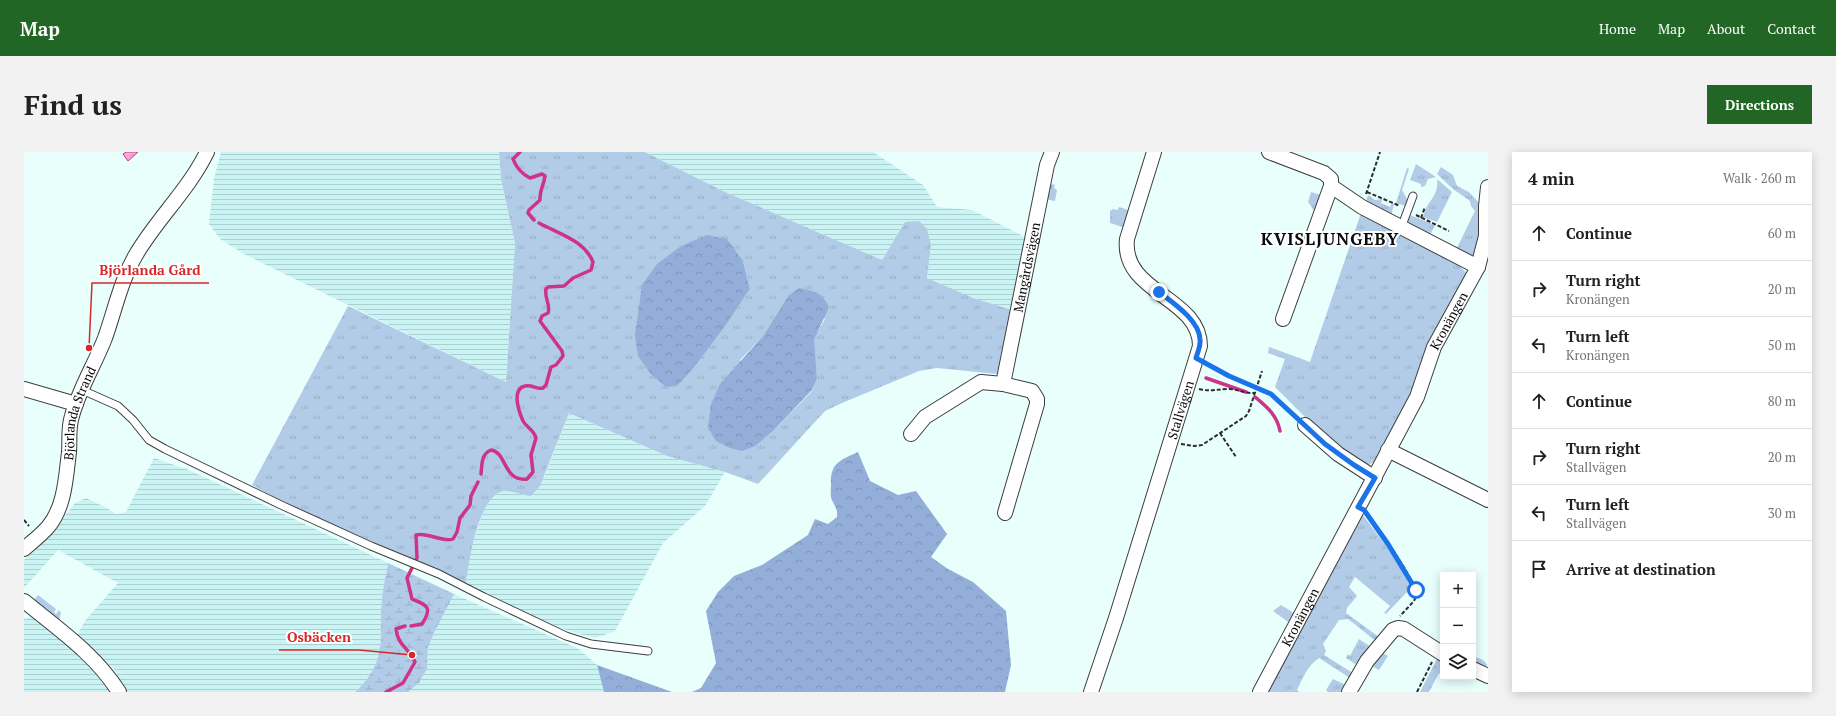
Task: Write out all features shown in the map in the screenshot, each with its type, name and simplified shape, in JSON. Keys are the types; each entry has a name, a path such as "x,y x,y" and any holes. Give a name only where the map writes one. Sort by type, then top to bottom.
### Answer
{"street":[{"name":"Björlanda Strand","path":"24,549 48,527 59,507 68,458 69,429 76,404 105,337 129,267 143,244 191,182 207,152"},
{"name":"Mangårdsvägen","path":"1003,384 1047,164 1052,152"},
{"name":"Stallvägen","path":"1091,692 1116,618 1200,346 1200,337 1194,324 1173,304 1140,277 1132,268 1128,258 1126,248 1127,239 1154,152"},
{"path":"1269,152 1324,173 1331,179 1331,186 1283,319"},
{"path":"1331,186 1362,208 1482,266"},
{"name":"Kronängen","path":"1260,692 1358,507 1375,478 1416,397 1434,347 1482,266 1486,236 1486,206 1488,187"},
{"path":"911,434 925,417 981,382 1003,384 1032,391 1037,404 1005,513"},
{"path":"24,389 76,404"},
{"path":"1305,425 1334,450 1375,478"},
{"path":"1388,450 1488,500"},
{"path":"24,601 88,653 108,675 119,692"},
{"path":"1349,692 1367,661 1393,630 1398,628 1404,629 1440,653"},
{"path":"1476,670 1488,676"}],"lane":[{"path":"1401,228 1413,196"},
{"path":"82,390 118,406 133,420 149,440 165,449 281,505 427,569 536,623 580,642 648,651"}],"path":[{"path":"1362,208 1380,152"},
{"path":"1367,192 1449,231"},
{"path":"1421,218 1425,207"},
{"path":"1196,358 1213,368 1271,394 1305,425"},
{"path":"1170,441 1198,447 1246,416 1262,371"},
{"path":"1187,385 1209,391 1231,389 1247,394 1254,393"},
{"path":"1220,433 1236,457"},
{"path":"1358,507 1364,510 1388,544 1414,585 1417,594 1414,601 1399,617 1398,628"},
{"path":"24,520 29,526"},
{"path":"1417,692 1440,653"}],"shaded area":[{"path":"221,152 499,152 501,179 515,243 506,382 244,254 220,239 209,224 214,179"},
{"path":"645,152 873,152 923,185 937,207 972,210 1029,239 1015,311 972,298 927,278 931,245 905,222 882,260 723,191"},
{"path":"569,413 667,456 725,472 705,506 663,543 615,631 596,638 575,633 546,622 466,583 469,556 483,511 493,496 504,490 530,496 545,475"},
{"path":"154,458 189,470 388,563 382,600 380,653 374,672 355,692 126,692 114,669 76,637 85,621 118,583 58,550 24,588 24,560 45,540 75,503 86,498 116,514 126,512"},
{"path":"454,594 579,649 597,665 604,692 408,692 419,683 427,669 428,647 444,610"},
{"path":"32,614 71,643 100,674 111,692 24,692 24,618 26,619"}],"green space":[{"path":"499,152 645,152 723,191 882,260 905,222 919,221 927,229 931,245 927,278 973,298 1015,311 997,374 937,368 919,371 842,403 825,411 758,484 725,472 667,456 569,413 540,486 531,496 503,491 494,496 487,505 476,531 466,583 291,506 252,485 348,306 506,382 515,243 501,179","holes":["743,261 750,289 726,325 709,346","788,296 825,319 813,340 817,379 812,391 774,430 740,360 763,336"]},
{"path":"1416,164 1436,177 1428,179 1425,186 1421,187 1421,184 1410,180"},
{"path":"1441,167 1453,175 1457,186 1469,192 1480,204 1482,244 1473,257 1456,250 1475,211 1471,206 1470,201 1453,189 1437,174"},
{"path":"1407,168 1409,169 1402,190 1407,199 1406,206 1396,203"},
{"path":"1437,179 1452,192 1437,222 1423,217 1426,208 1436,191"},
{"path":"1052,184 1055,185 1054,188 1057,190 1055,201 1045,199 1049,186"},
{"path":"1311,192 1321,195 1315,212 1308,202"},
{"path":"1368,195 1375,200 1382,199 1381,203 1390,207 1392,203 1394,204 1391,216 1365,204"},
{"path":"1119,207 1128,210 1131,213 1126,228 1110,223 1110,211 1113,209 1118,210"},
{"path":"1361,213 1455,260 1468,275 1381,457 1367,466 1324,436 1275,387 1285,359 1268,353 1269,347 1310,362"},
{"path":"1410,215 1435,225 1429,237 1406,226"},
{"path":"707,235 727,239 743,261 750,289 726,325 691,371 677,386 666,387 650,373 638,356 635,335 642,285 657,264 681,246"},
{"path":"799,288 817,293 823,298 829,307 814,340 817,379 812,390 774,430 755,446 742,451 730,448 716,441 708,428 711,404 720,384 763,336 788,296"},
{"path":"858,452 870,481 898,495 916,491 947,534 931,557 948,569 973,582 1006,611 1011,665 1005,692 692,692 701,688 716,663 706,611 718,592 734,576 762,565 808,535 815,519 828,524 837,517 837,510 831,497 832,472 837,463"},
{"path":"1359,510 1393,555 1414,592 1414,598 1407,592 1386,614 1384,613 1390,606 1355,577 1349,587 1357,596 1347,608 1346,613 1379,637 1376,641 1348,619 1339,620 1323,644 1326,651 1324,655 1353,673 1350,678 1319,658 1306,672 1297,690 1299,692 1263,692"},
{"path":"388,563 454,594 428,647 427,669 419,683 408,692 355,692 366,681 373,670 380,649 382,595"},
{"path":"38,595 56,609 54,612 56,614 59,610 61,613 59,621 32,602"},
{"path":"1281,605 1297,615 1291,624 1273,611"},
{"path":"1359,639 1371,647 1358,666 1346,658 1348,654 1350,656"},
{"path":"1378,650 1388,656 1379,670 1368,664"},
{"path":"1438,657 1440,658 1440,673 1429,692 1420,692"},
{"path":"1476,658 1481,659 1486,663 1487,665 1484,671 1476,667"},
{"path":"597,665 672,692 604,692"},
{"path":"1333,679 1346,685 1342,692 1328,692 1326,690"}],"water":[{"path":"126,152 138,152 128,161 123,154"}],"waterway":[{"path":"520,152 513,159 522,172 530,178 542,174 545,176 540,194 540,200 529,210 528,213 534,220"},
{"path":"481,474 485,454 491,450 500,456 509,472 519,479 527,479 533,472 531,455 536,438 534,433 521,417 517,401 518,391 525,386 543,388 546,385 551,367 556,365 563,356 562,351 540,321 542,316 548,313 549,310 546,289 548,287 564,286 573,278 591,270 593,262 584,248 563,234 539,223"},
{"path":"1206,378 1246,392"},
{"path":"1255,397 1277,420 1280,431"},
{"path":"411,626 422,624 428,610 425,605 412,599 407,578 417,558 416,535 421,534 445,540 453,539 457,532 460,518 470,505 471,496 478,482"},
{"path":"386,692 403,683 415,662 397,635 396,629 405,626"}],"place":[{"name":"Björlanda Gård","path":"89,348"},
{"name":"Osbäcken","path":"412,655"}],"district":[{"name":"KVISLJUNGEBY","path":"1330,238"}],"route":[{"path":"1159,292 1194,324 1200,337 1200,346 1196,358 1229,376 1271,394 1325,444 1375,478 1358,507 1364,510 1388,544 1416,590"}]}
